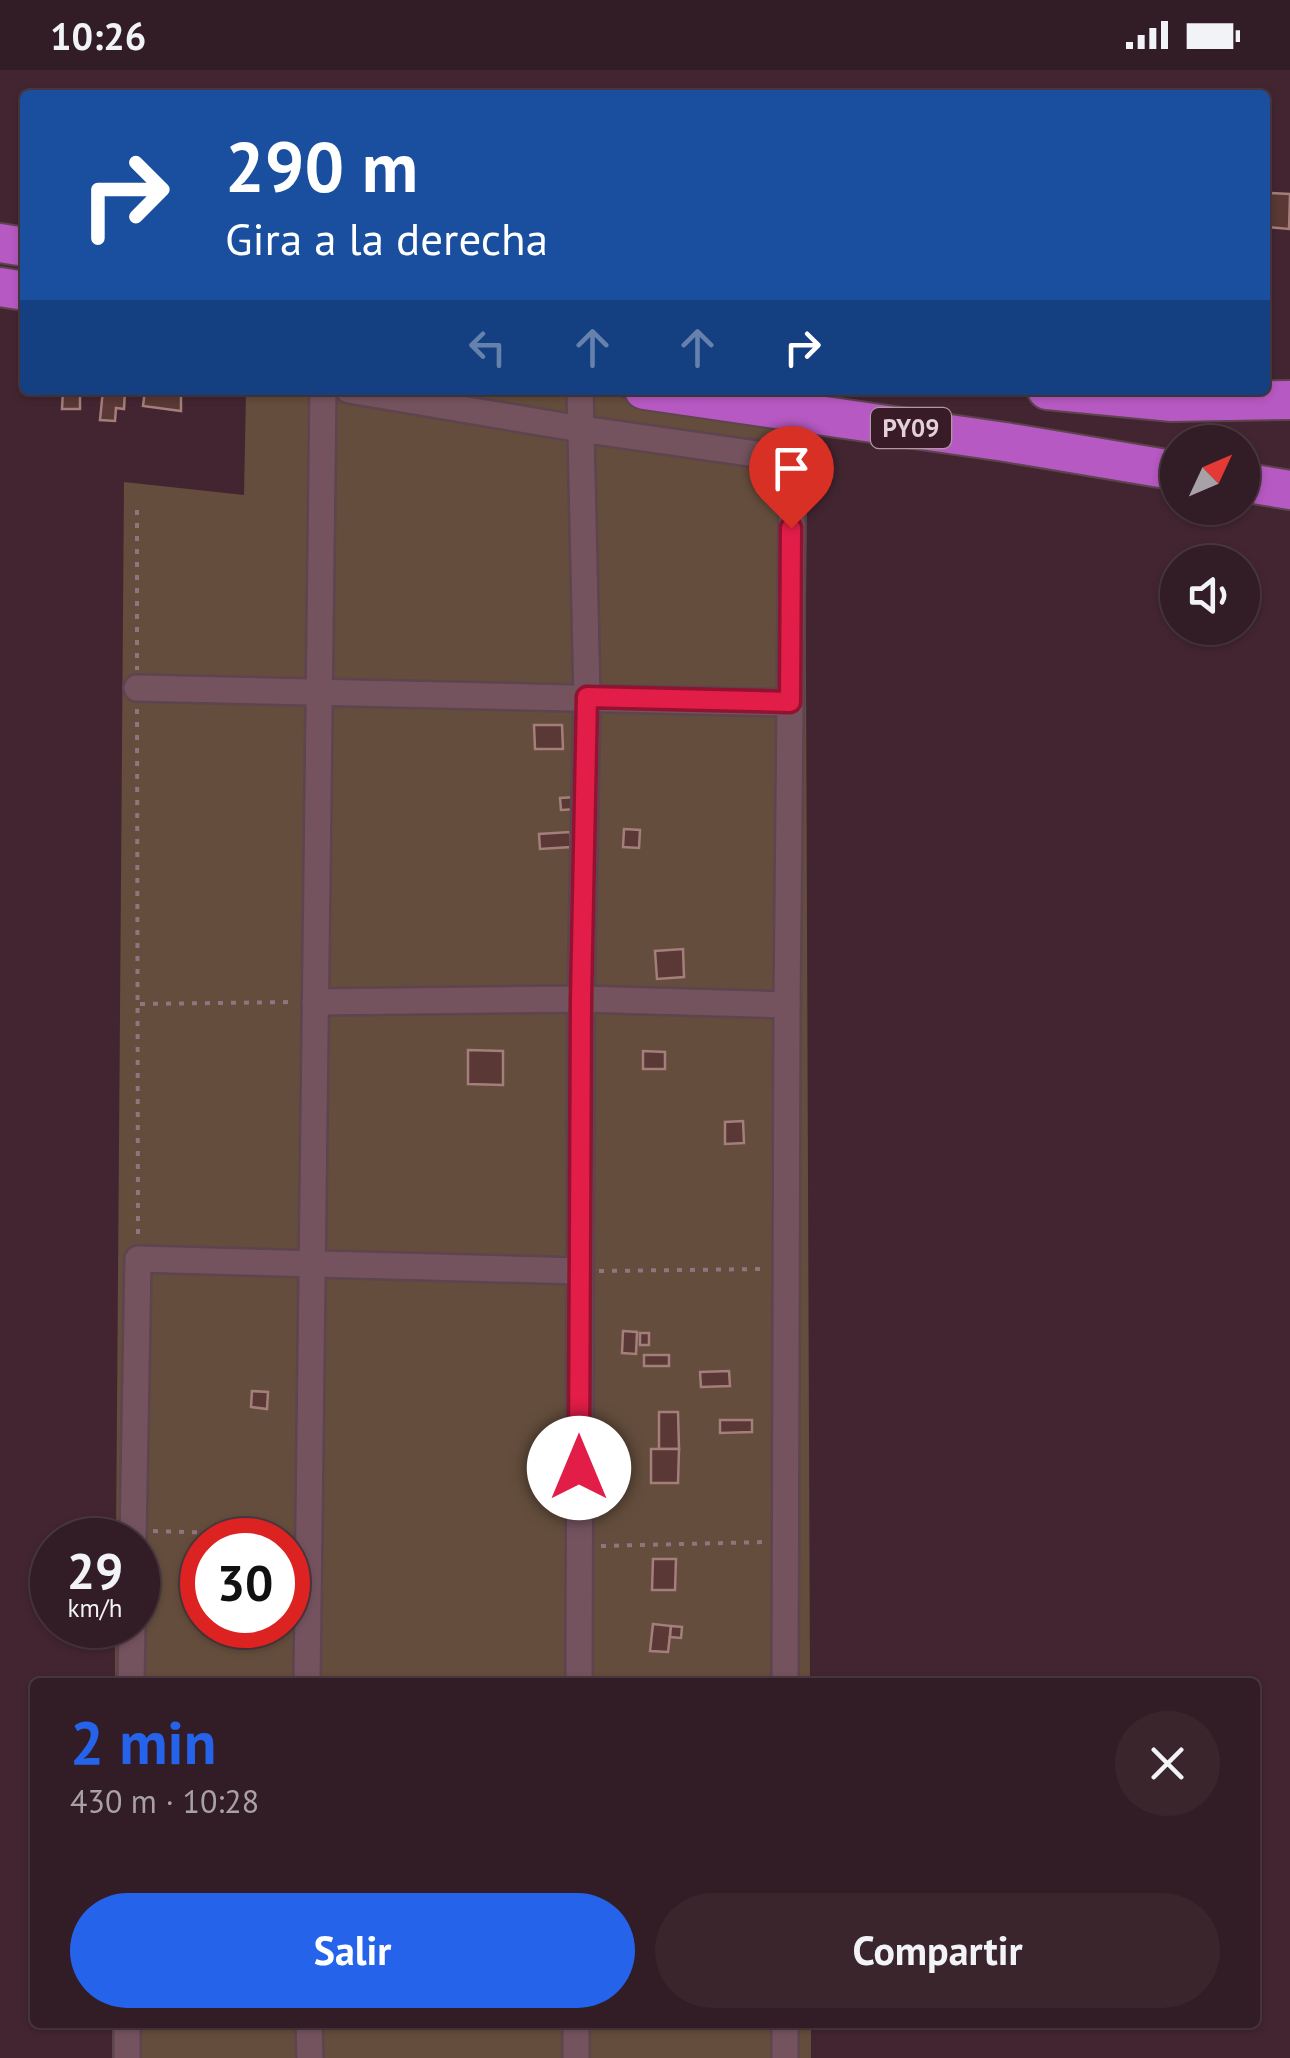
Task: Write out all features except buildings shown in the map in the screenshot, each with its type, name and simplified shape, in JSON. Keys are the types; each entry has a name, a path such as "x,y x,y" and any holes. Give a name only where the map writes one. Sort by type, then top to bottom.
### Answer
{"highway":[{"name":"PY09","path":"678,395 1160,467"},
{"path":"1099,395 1172,402 1290,400"},
{"path":"1260,485 1290,490"}],"street":[{"path":"310,1535 323,395"},
{"path":"379,395 792,459"},
{"path":"578,1678 581,999 587,697 580,395"},
{"path":"786,1678 786,1005 792,412"},
{"path":"137,688 790,702"},
{"path":"315,1002 581,999 786,1005"},
{"path":"134,1518 138,1259 580,1272"},
{"path":"131,1678 132,1648"},
{"path":"307,1678 308,1648"},
{"path":"127,2028 127,2058"},
{"path":"309,2028 310,2058"},
{"path":"576,2028 576,2058"},
{"path":"785,2028 785,2058"}],"path":[{"path":"137,510 138,1259"},
{"path":"138,1004 315,1002"},
{"path":"580,1272 786,1269"},
{"path":"579,1546 786,1541"}],"shaded area":[{"path":"246,395 606,395 805,423 810,1678 115,1678 115,1648 160,1648 160,1518 116,1518 124,482 244,495"},
{"path":"113,2028 811,2028 811,2058 112,2058"}],"route":[{"path":"579,1468 587,697 790,702 791,528"}]}
